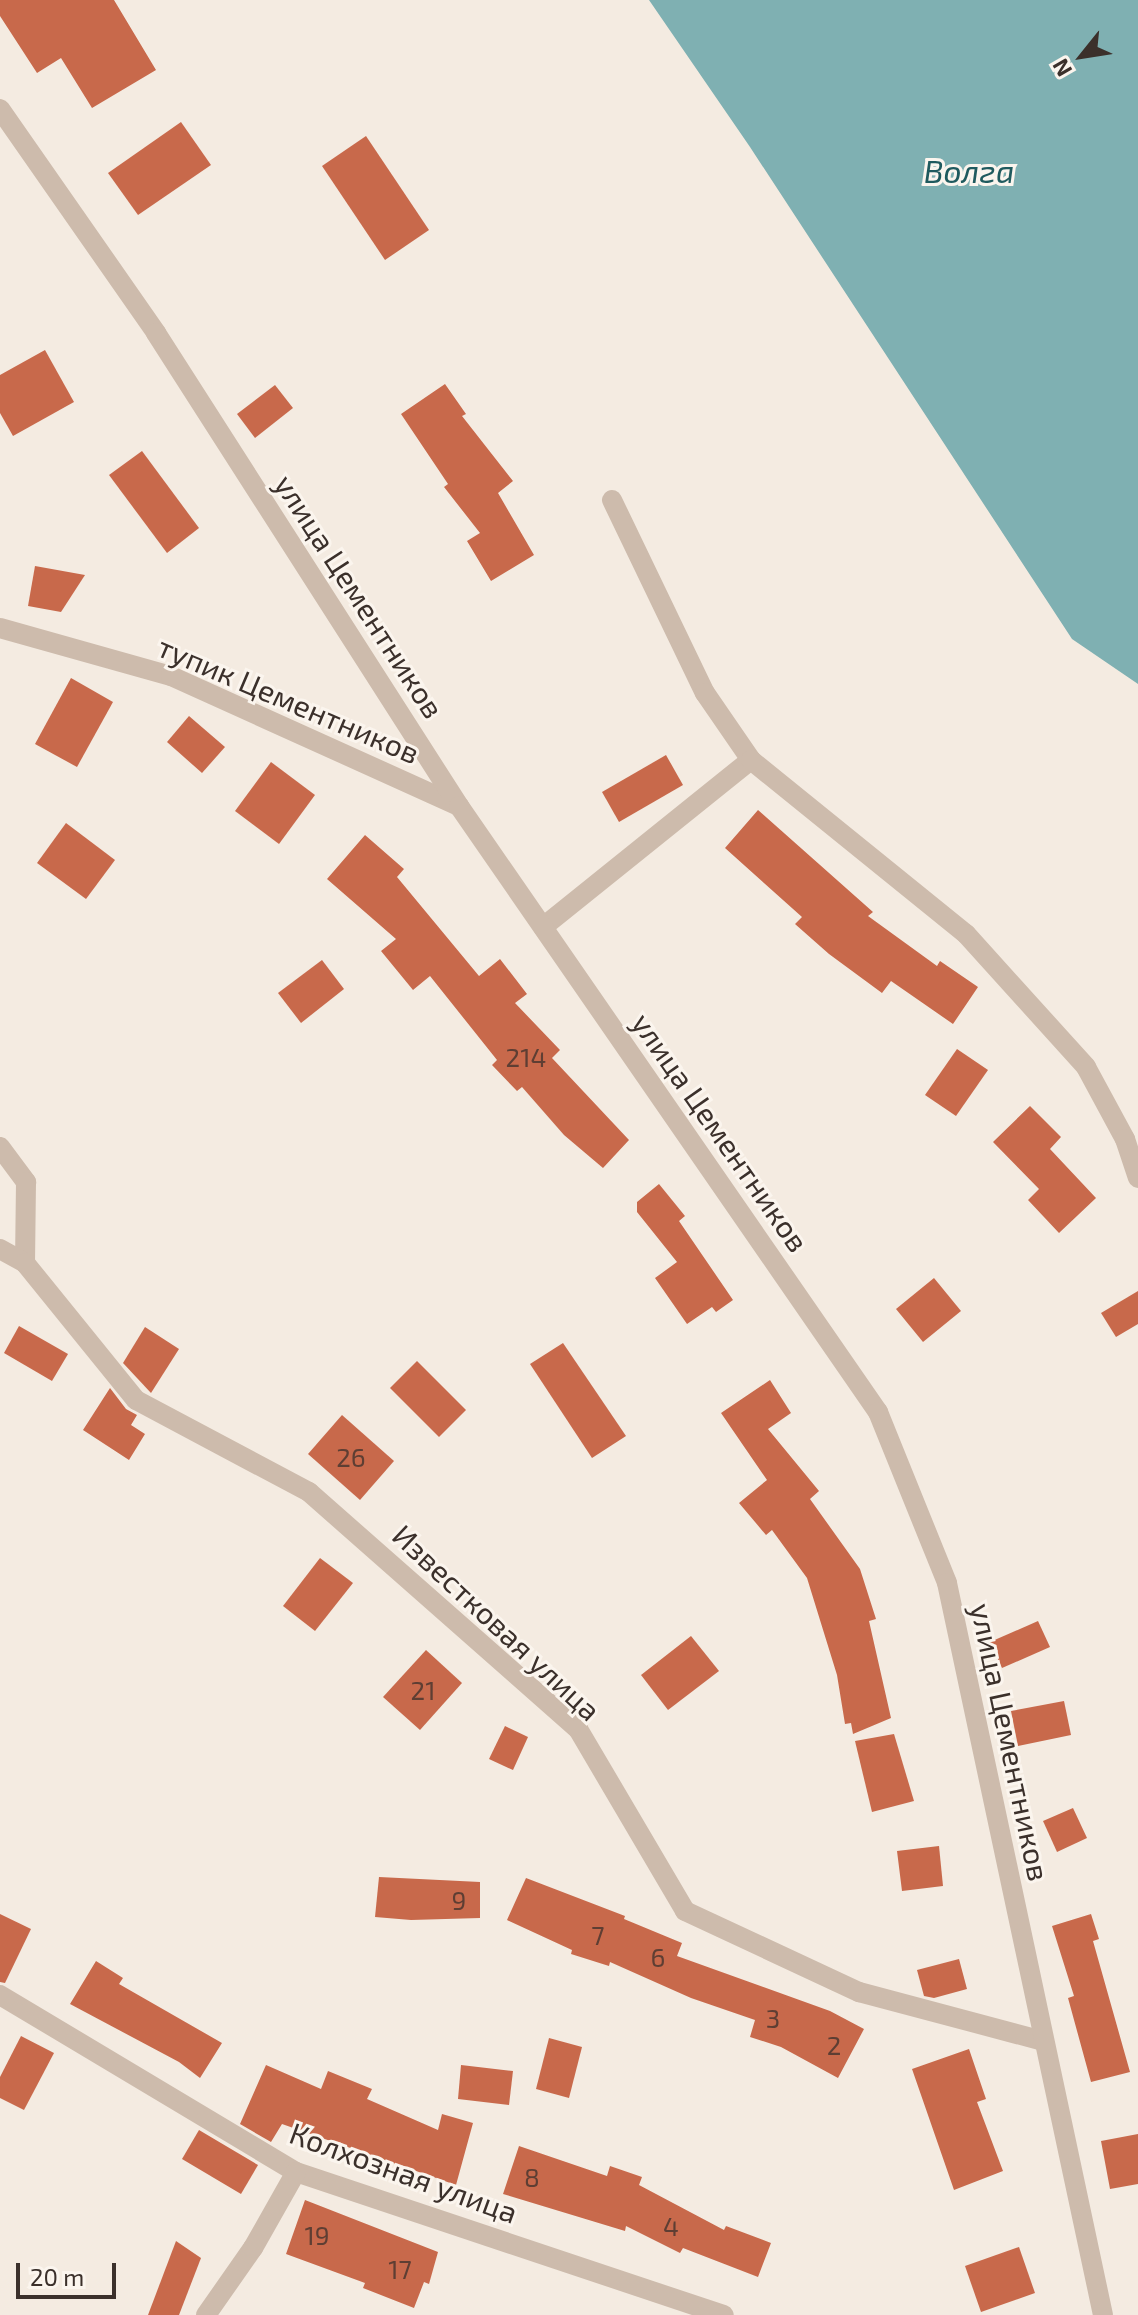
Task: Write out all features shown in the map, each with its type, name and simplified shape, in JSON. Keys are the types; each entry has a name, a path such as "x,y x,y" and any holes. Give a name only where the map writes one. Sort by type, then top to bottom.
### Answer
{"street":[{"name":"улица Цементников","path":"0,109 156,333 459,806 878,1412 947,1583 1103,2315"},
{"path":"612,500 705,693 751,760 966,934 1086,1067 1125,1139 1138,1178"},
{"name":"тупик Цементников","path":"0,628 171,676 459,806"},
{"path":"543,927 751,760"},
{"path":"0,1147 26,1182 25,1263"},
{"name":"Известковая улица","path":"0,1249 25,1263 136,1400 309,1492 578,1729 685,1911 859,1992 1043,2041"},
{"name":"Колхозная улица","path":"0,1995 296,2172 724,2315"},
{"path":"206,2315 253,2248 296,2172"}],"water":[{"name":"Волга","path":"649,0 1138,0 1138,684 1072,639 750,147"}],"building":[{"path":"0,0 114,0 156,70 92,108 61,58 37,73 0,16"},
{"path":"181,122 211,165 138,215 108,173"},
{"path":"366,136 429,230 385,260 322,166"},
{"path":"45,350 74,402 13,436 0,413 0,375"},
{"path":"445,384 466,414 462,416 513,481 498,493 534,555 491,581 467,541 480,533 444,487 448,484 401,414"},
{"path":"275,385 293,408 255,438 237,414"},
{"path":"142,451 199,528 167,553 109,475"},
{"path":"35,566 85,575 61,612 28,606"},
{"path":"71,678 113,702 77,767 35,744"},
{"path":"189,716 225,747 202,773 167,742"},
{"path":"666,755 683,785 619,822 602,792"},
{"path":"271,762 315,795 279,844 235,811"},
{"path":"758,810 873,912 868,916 937,966 940,961 978,987 953,1024 891,981 882,993 829,954 795,924 802,917 725,848"},
{"path":"66,823 115,860 86,899 37,863"},
{"path":"365,835 404,869 397,877 479,976 500,959 527,994 515,1003 560,1050 552,1058 629,1140 603,1168 564,1135 522,1087 517,1091 492,1065 497,1060 430,976 413,990 381,951 396,939 327,879"},
{"path":"322,960 344,989 301,1023 278,993"},
{"path":"957,1049 988,1070 956,1116 925,1095"},
{"path":"1030,1106 1061,1137 1050,1149 1096,1198 1059,1233 1028,1200 1039,1189 993,1142"},
{"path":"659,1184 685,1216 679,1221 733,1300 716,1312 712,1307 687,1324 655,1278 677,1262 637,1212 637,1202"},
{"path":"934,1278 961,1311 923,1342 896,1309"},
{"path":"1138,1291 1138,1324 1116,1337 1101,1313"},
{"path":"19,1326 68,1354 52,1381 4,1353"},
{"path":"145,1327 179,1349 151,1393 123,1363"},
{"path":"563,1343 626,1436 592,1458 530,1364"},
{"path":"417,1361 466,1410 439,1437 390,1388"},
{"path":"770,1380 791,1413 768,1429 819,1491 810,1499 860,1569 876,1619 869,1621 891,1718 853,1734 851,1723 845,1724 837,1675 807,1578 772,1530 766,1535 739,1503 767,1480 721,1413"},
{"path":"110,1388 126,1409 137,1415 131,1425 145,1434 129,1460 83,1430"},
{"path":"342,1415 394,1461 360,1500 308,1454"},
{"path":"320,1558 353,1583 315,1631 283,1606"},
{"path":"1038,1621 1050,1647 1002,1668 990,1642"},
{"path":"691,1636 719,1671 668,1710 641,1675"},
{"path":"426,1650 462,1683 420,1730 383,1697"},
{"path":"1064,1701 1071,1735 1018,1746 1011,1711"},
{"path":"505,1726 528,1737 513,1770 489,1759"},
{"path":"894,1734 914,1801 872,1812 855,1741"},
{"path":"1073,1808 1087,1838 1057,1852 1043,1821"},
{"path":"939,1846 943,1886 902,1891 897,1851"},
{"path":"379,1877 480,1882 480,1918 411,1920 375,1917"},
{"path":"526,1878 625,1916 624,1919 682,1943 677,1956 830,2011 864,2029 838,2078 781,2047 750,2037 755,2020 691,1998 610,1962 609,1966 571,1954 572,1950 507,1920"},
{"path":"0,1914 31,1929 5,1983 0,1982"},
{"path":"1091,1914 1099,1939 1093,1941 1130,2072 1091,2082 1068,1998 1074,1996 1052,1926"},
{"path":"959,1959 967,1989 934,1998 924,1996 917,1970"},
{"path":"96,1961 123,1978 119,1984 222,2043 200,2078 179,2062 70,2004"},
{"path":"21,2036 54,2053 24,2110 0,2098 0,2077"},
{"path":"549,2038 582,2047 569,2098 536,2089"},
{"path":"969,2049 986,2099 977,2102 1003,2171 954,2190 912,2069"},
{"path":"266,2065 321,2089 328,2071 372,2089 367,2099 438,2130 442,2114 473,2123 456,2185 282,2124 271,2142 240,2124"},
{"path":"461,2065 513,2071 509,2105 458,2099"},
{"path":"199,2130 258,2165 241,2194 182,2159"},
{"path":"1138,2134 1138,2184 1110,2189 1101,2141"},
{"path":"519,2146 607,2176 610,2166 642,2177 639,2185 724,2230 726,2226 771,2243 758,2277 683,2248 680,2253 626,2226 625,2231 503,2194"},
{"path":"305,2200 438,2252 429,2284 424,2282 414,2308 363,2288 365,2283 286,2254"},
{"path":"176,2241 201,2258 179,2315 148,2315"},
{"path":"1019,2247 1035,2293 981,2312 965,2266"}]}
